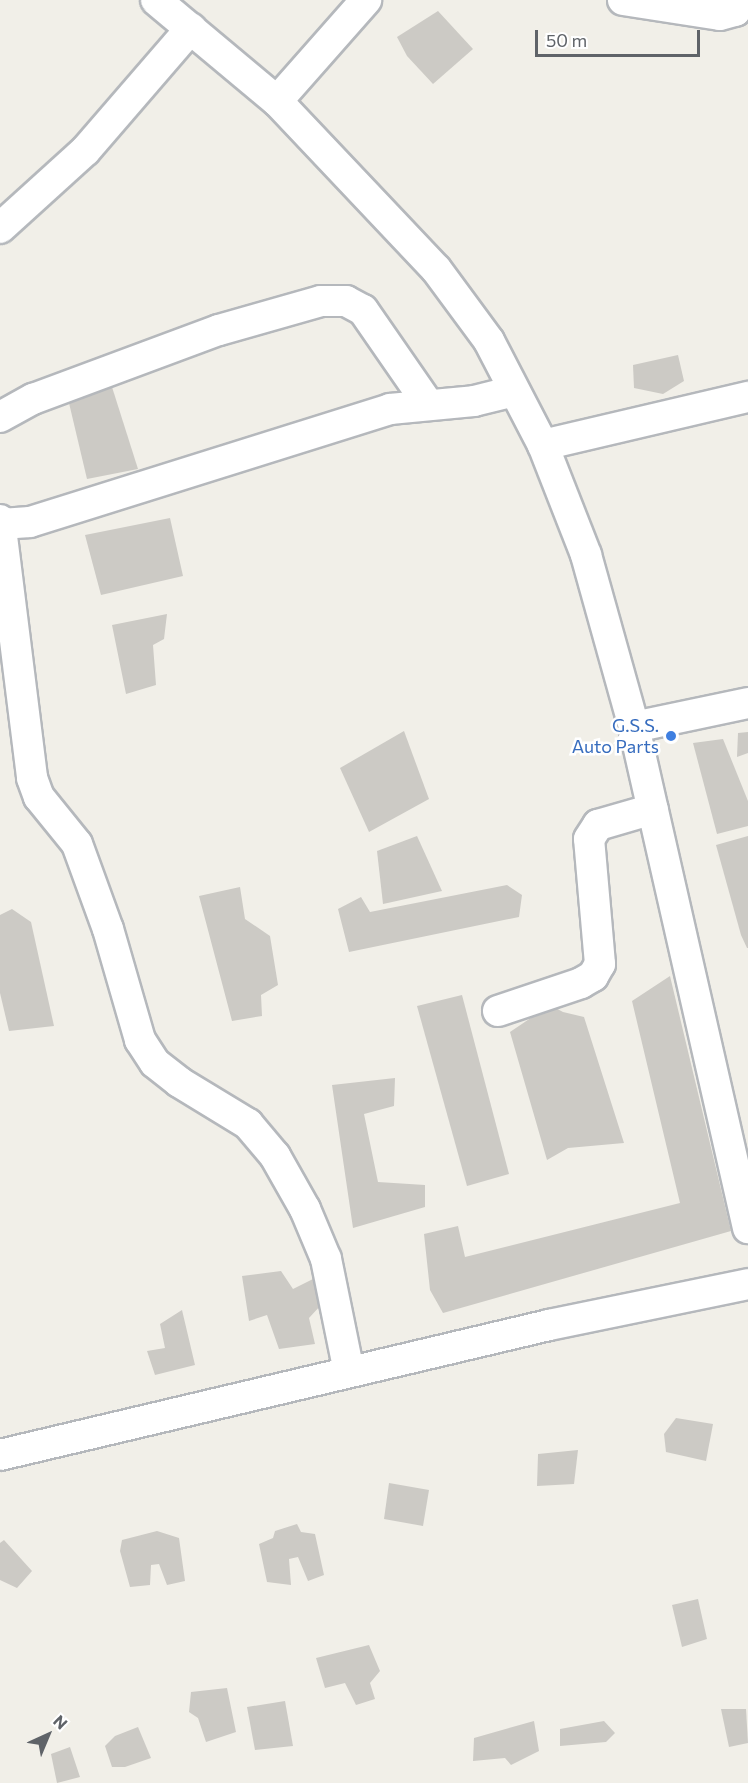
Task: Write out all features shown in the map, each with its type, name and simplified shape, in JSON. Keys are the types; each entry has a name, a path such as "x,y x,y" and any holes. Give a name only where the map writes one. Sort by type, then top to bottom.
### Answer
{"street":[{"path":"156,0 277,101 436,269 489,341 543,445 586,555 634,726 748,1228"},
{"path":"277,101 366,0"},
{"path":"623,0 720,15 735,11 739,0"},
{"path":"0,228 85,151 191,28"},
{"path":"0,417 33,399 219,330 321,301 346,301 363,310 428,404"},
{"path":"349,1372 326,1258 305,1209 275,1156 248,1124 179,1082 154,1063 140,1040 108,929 77,844 39,797 32,778 1,522 30,522 390,408 474,401 514,391"},
{"path":"543,445 748,397"},
{"path":"634,726 748,703"},
{"path":"498,1011 581,983 593,976 600,964 589,839 598,825 653,809"},
{"path":"0,1455 549,1325 748,1284"}],"building":[{"path":"438,11 473,49 433,84 407,56 397,37"},
{"path":"678,355 684,381 663,394 634,388 633,365"},
{"path":"112,387 138,469 87,479 69,403"},
{"path":"170,518 183,576 101,595 85,535"},
{"path":"167,614 164,639 153,645 156,685 126,694 112,625"},
{"path":"404,731 429,799 369,832 340,768"},
{"path":"748,732 748,753 737,757 738,733"},
{"path":"723,739 748,801 748,826 717,834 693,743"},
{"path":"417,836 442,891 383,904 377,851"},
{"path":"748,836 747,948 741,935 716,845"},
{"path":"507,885 522,895 519,917 349,952 338,909 361,897 370,912"},
{"path":"240,887 245,919 270,936 278,985 261,995 262,1016 232,1021 199,896"},
{"path":"12,909 31,922 54,1026 9,1031 0,993 0,915"},
{"path":"670,976 731,1231 443,1313 430,1290 424,1234 458,1226 465,1257 680,1203 632,1001"},
{"path":"462,995 509,1174 467,1186 417,1006"},
{"path":"550,1005 563,1012 584,1017 624,1143 568,1148 547,1160 510,1032"},
{"path":"395,1078 394,1106 364,1114 378,1182 425,1185 425,1207 353,1228 332,1085"},
{"path":"281,1271 293,1289 315,1278 321,1305 309,1318 315,1344 279,1349 267,1315 249,1321 242,1276"},
{"path":"182,1310 195,1365 155,1375 147,1351 165,1348 160,1324"},
{"path":"676,1418 713,1424 706,1461 666,1452 664,1434"},
{"path":"578,1450 574,1484 537,1486 538,1454"},
{"path":"389,1483 429,1490 423,1526 384,1519"},
{"path":"297,1524 301,1532 315,1534 324,1575 308,1581 298,1557 289,1559 291,1585 267,1582 259,1544 273,1538 275,1531"},
{"path":"157,1531 179,1538 185,1581 167,1585 159,1564 151,1565 150,1585 130,1587 120,1551 122,1540"},
{"path":"4,1540 32,1571 17,1588 0,1580 0,1543"},
{"path":"698,1599 707,1639 682,1647 672,1605"},
{"path":"369,1645 380,1671 370,1683 375,1699 356,1705 345,1683 325,1688 316,1658"},
{"path":"227,1688 236,1732 206,1742 198,1718 189,1712 191,1692"},
{"path":"285,1701 293,1746 255,1750 247,1707"},
{"path":"721,1709 746,1709 748,1743 729,1747"},
{"path":"534,1721 539,1751 511,1765 505,1758 473,1761 474,1738"},
{"path":"604,1721 615,1733 606,1742 560,1746 560,1729"},
{"path":"138,1727 151,1758 125,1767 112,1767 105,1746 115,1736"},
{"path":"70,1747 80,1777 57,1783 51,1754"}],"place":[{"name":"G.S.S. Auto Parts","path":"671,736"}]}
